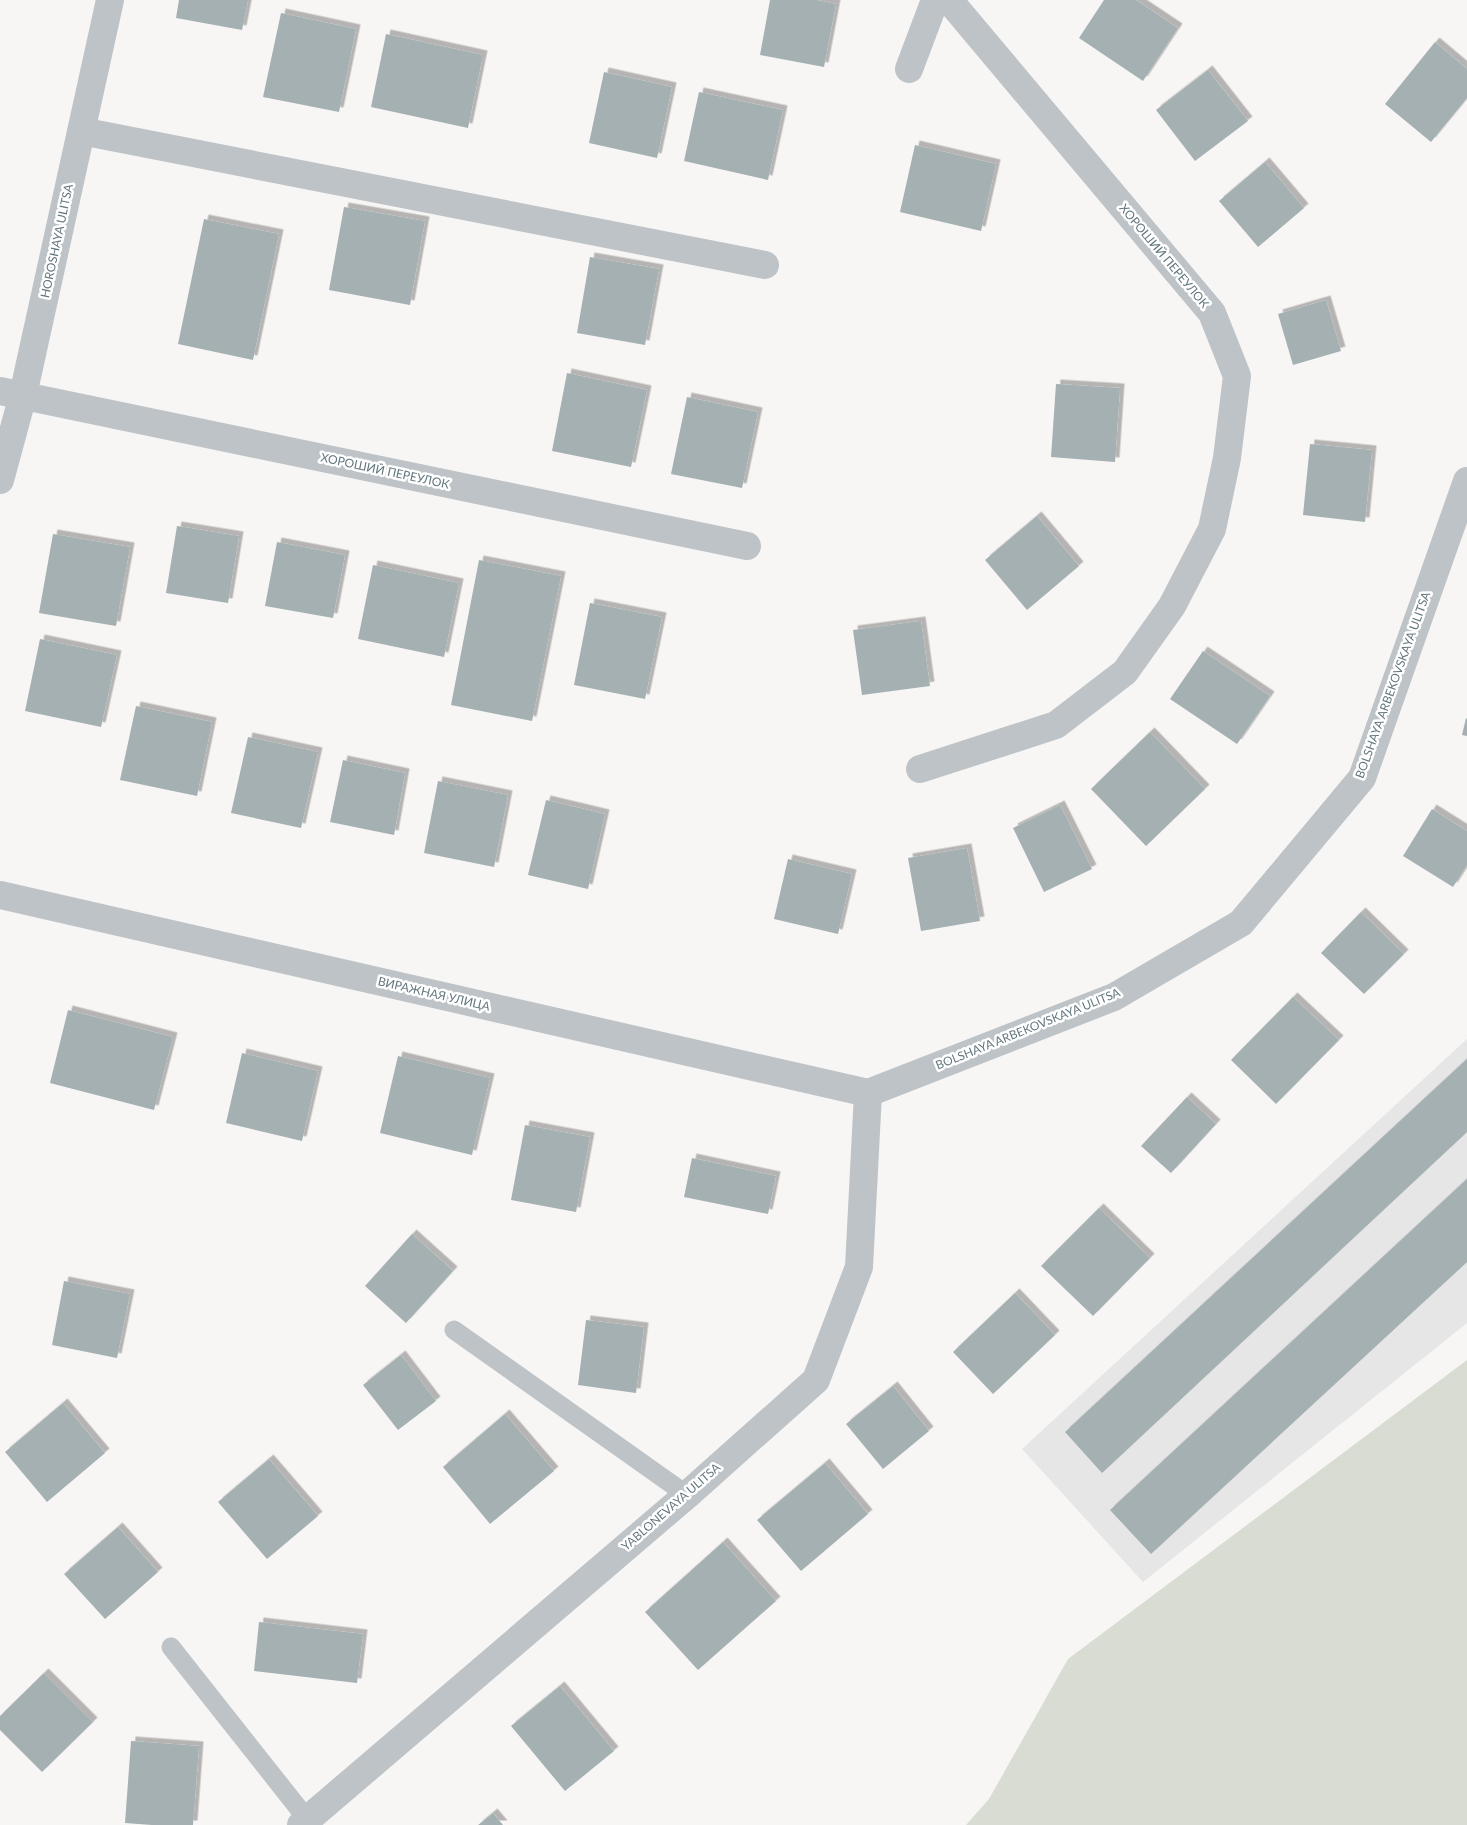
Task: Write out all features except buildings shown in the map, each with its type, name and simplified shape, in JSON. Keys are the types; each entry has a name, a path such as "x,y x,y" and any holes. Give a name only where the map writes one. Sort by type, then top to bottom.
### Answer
{"street":[{"name":"HOROSHAYA ULITSA","path":"0,480 11,393 81,130 110,0"},
{"path":"909,69 935,0"},
{"name":"ХОРОШИЙ ПЕРЕУЛОК","path":"920,769 1056,725 1125,672 1172,606 1212,529 1227,458 1237,376 1212,313 948,0"},
{"path":"81,130 765,265"},
{"name":"ХОРОШИЙ ПЕРЕУЛОК","path":"11,393 747,546"},
{"name":"BOLSHAYA ARBEKOVSKAYA ULITSA","path":"868,1093 1114,997 1241,923 1362,778 1467,481"},
{"name":"ВИРАЖНАЯ УЛИЦА","path":"0,895 868,1093"},
{"name":"YABLONEVAYA ULITSA","path":"304,1822 687,1495 816,1380 859,1267 868,1093"}],"lane":[{"path":"454,1330 687,1495"},
{"path":"172,1647 304,1822"}],"shaded area":[{"path":"1467,1039 1467,1323 1143,1582 1022,1449"},
{"path":"1467,1360 1467,1825 966,1825 989,1799 1068,1659"}]}
